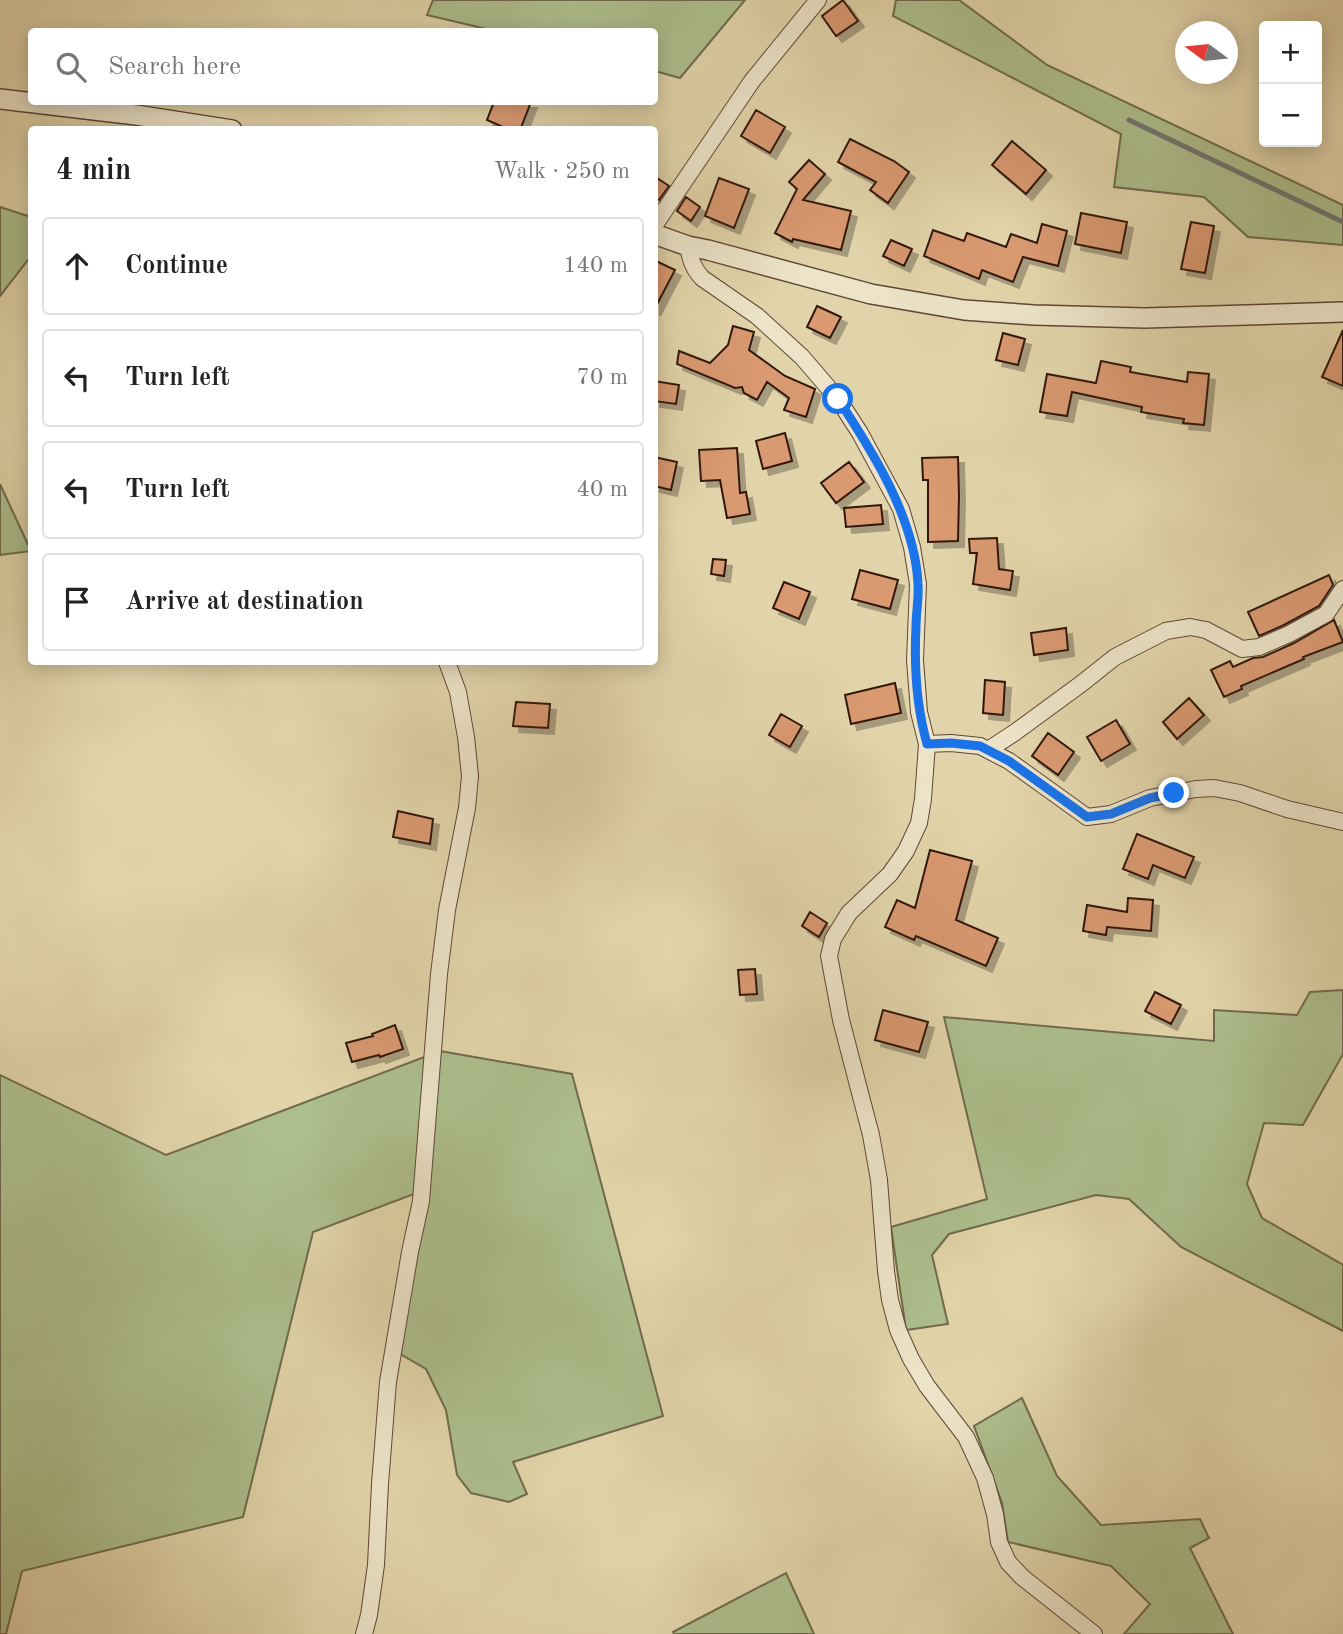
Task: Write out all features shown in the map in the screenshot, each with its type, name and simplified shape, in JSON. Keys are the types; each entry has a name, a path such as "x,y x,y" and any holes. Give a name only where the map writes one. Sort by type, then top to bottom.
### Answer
{"street":[{"path":"658,220 752,81 818,0"},
{"path":"0,99 28,102"},
{"path":"52,105 208,126"},
{"path":"658,235 688,246 871,294 964,310 1144,318 1343,312"},
{"path":"688,246 691,261 702,278 766,324 802,357 838,399 860,433 901,509 912,547 918,584 916,683 919,712 927,744 923,800 919,823 906,851 890,874 849,913 833,939 829,956 841,1020 871,1135 879,1180 890,1300 898,1330 927,1386 966,1437 985,1478 999,1542 1008,1562 1022,1577 1094,1634"},
{"path":"988,750 1059,701 1115,657 1166,631 1190,627 1206,631 1242,649 1259,647 1326,614 1343,589"},
{"path":"364,1634 376,1565 388,1382 421,1201 439,974 447,909 467,808 470,776 466,737 457,692 448,665"},
{"path":"927,744 980,746 1009,761 1087,817 1111,814 1150,798 1214,788 1343,822"}],"green space":[{"path":"433,0 745,0 680,78 658,72 658,28 482,28 427,15"},
{"path":"896,0 959,0 1047,65 1343,205 1343,245 1248,237 1204,197 1114,187 1121,134 893,16"},
{"path":"0,207 28,216 28,260 0,296"},
{"path":"0,484 28,545 28,551 0,555"},
{"path":"1343,990 1343,1054 1303,1125 1264,1123 1247,1184 1262,1218 1343,1265 1343,1331 1181,1247 1129,1199 1096,1195 949,1234 932,1255 948,1324 906,1330 891,1227 987,1199 944,1017 1214,1041 1214,1010 1297,1015 1310,992"},
{"path":"440,1051 572,1074 663,1416 513,1462 527,1494 509,1502 471,1493 457,1475 446,1410 426,1369 395,1351 427,1189 313,1232 243,1517 22,1571 6,1634 0,1634 0,1075 166,1155"},
{"path":"1022,1398 1057,1476 1101,1525 1200,1519 1209,1538 1190,1548 1233,1634 1124,1634 1150,1604 1111,1566 1008,1542 1002,1503 974,1426"},
{"path":"786,1573 814,1634 674,1634 673,1632"}],"building":[{"path":"843,0 858,21 836,36 822,16"},
{"path":"493,105 530,105 522,126 501,126 487,120"},
{"path":"756,110 785,127 770,153 741,136"},
{"path":"850,139 894,161 909,172 888,203 870,190 876,182 838,162"},
{"path":"1012,141 1046,170 1026,194 992,165"},
{"path":"809,160 825,174 803,200 851,211 841,250 793,239 792,242 775,233 797,189 789,182"},
{"path":"719,178 749,189 734,228 705,216"},
{"path":"658,179 669,186 658,199"},
{"path":"686,197 700,207 691,221 677,211"},
{"path":"1081,213 1127,222 1121,253 1075,244"},
{"path":"1191,222 1214,226 1205,273 1181,269"},
{"path":"1042,224 1067,231 1058,266 1023,257 1013,282 982,270 979,279 924,256 933,230 964,241 967,233 1006,247 1011,234 1037,243"},
{"path":"891,240 912,249 904,266 883,256"},
{"path":"658,262 675,270 658,302"},
{"path":"817,306 841,317 830,338 807,327"},
{"path":"733,326 754,332 749,350 785,376 815,389 806,417 784,410 789,398 767,382 757,400 744,393 742,387 735,388 677,364 679,351 710,363 728,345"},
{"path":"1343,330 1343,386 1322,377"},
{"path":"1003,333 1025,339 1018,365 996,360"},
{"path":"1101,361 1131,367 1130,372 1187,382 1188,372 1209,374 1204,425 1183,423 1184,419 1141,412 1142,407 1072,392 1067,416 1040,412 1047,374 1096,383"},
{"path":"658,382 679,385 676,404 658,402"},
{"path":"785,433 792,461 763,469 756,441"},
{"path":"737,448 740,493 746,492 750,514 727,518 720,480 701,481 699,450"},
{"path":"958,457 958,541 928,542 928,480 923,480 922,458"},
{"path":"658,458 677,462 671,490 658,487"},
{"path":"849,462 864,482 836,503 821,483"},
{"path":"881,505 883,524 846,527 844,508"},
{"path":"997,538 999,569 1013,571 1010,590 973,584 977,553 970,553 969,539"},
{"path":"713,559 726,560 724,576 711,574"},
{"path":"860,570 898,580 890,609 852,599"},
{"path":"1329,575 1333,585 1319,606 1259,636 1248,612"},
{"path":"784,582 810,592 799,619 773,608"},
{"path":"1334,620 1343,642 1303,657 1304,659 1241,686 1242,689 1224,697 1211,670 1230,661 1233,667 1253,658 1263,657"},
{"path":"1066,628 1068,650 1034,655 1031,633"},
{"path":"985,680 1005,682 1003,715 983,713"},
{"path":"895,683 901,713 851,724 845,695"},
{"path":"1189,698 1204,715 1177,739 1163,722"},
{"path":"516,702 550,704 548,728 513,726"},
{"path":"781,714 802,726 790,747 769,735"},
{"path":"1116,720 1130,744 1101,761 1087,737"},
{"path":"1048,733 1074,752 1058,775 1032,756"},
{"path":"398,811 433,819 430,844 393,837"},
{"path":"1137,834 1194,857 1185,878 1153,865 1148,879 1123,869"},
{"path":"930,850 972,861 956,920 998,938 986,966 916,936 914,940 885,927 897,900 915,908"},
{"path":"1128,898 1153,900 1151,931 1107,927 1106,935 1083,931 1087,905 1127,912"},
{"path":"810,912 827,923 819,937 802,926"},
{"path":"755,969 757,994 740,995 738,970"},
{"path":"1155,992 1181,1005 1171,1024 1145,1011"},
{"path":"883,1010 928,1022 919,1052 875,1040"},
{"path":"395,1025 403,1049 352,1062 346,1043 373,1036 372,1034"}],"waterway":[{"path":"1129,120 1343,222"}],"route":[{"path":"838,399 860,433 901,509 912,547 918,584 915,660 917,694 927,744 980,746 1009,761 1087,817 1111,814 1150,798 1174,793"}]}
